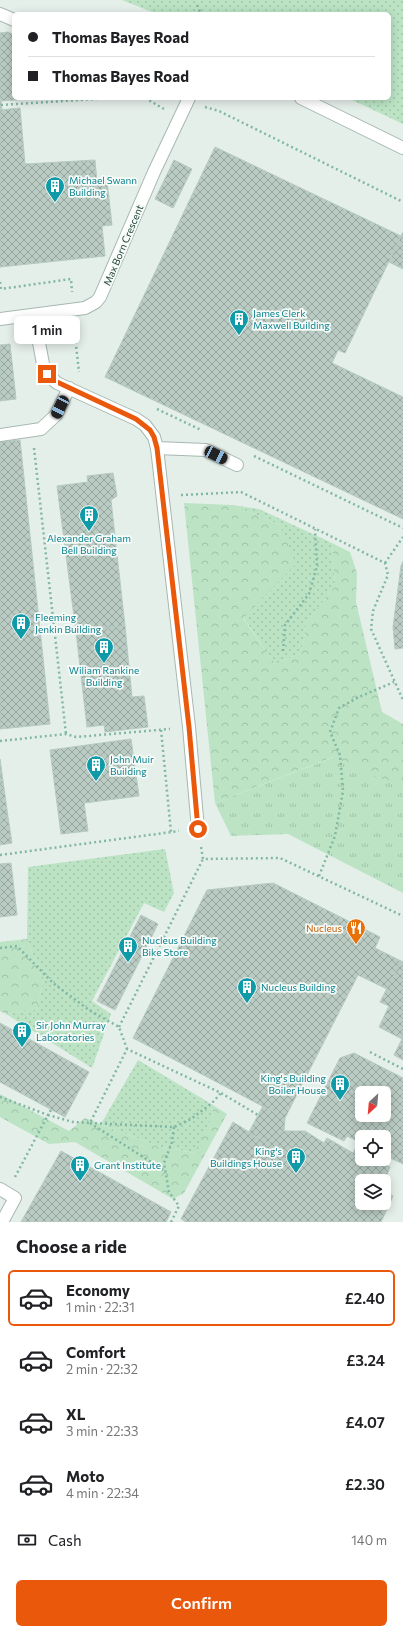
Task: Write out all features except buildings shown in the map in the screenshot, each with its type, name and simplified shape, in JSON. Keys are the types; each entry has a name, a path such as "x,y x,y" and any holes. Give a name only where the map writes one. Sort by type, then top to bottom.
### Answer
{"lane":[{"path":"0,14 12,19"},
{"name":"Max Born Crescent","path":"0,319 34,316 85,308 96,302 100,297 184,100"},
{"path":"305,100 403,148"},
{"path":"34,316 43,364 47,374 57,382 136,419 145,425 154,437 157,448 189,727 198,829"},
{"path":"0,435 41,429 56,415 69,388"},
{"path":"157,448 206,450 237,465"},
{"path":"2,1222 15,1198 3,1191"}],"path":[{"path":"197,5 200,12"},
{"path":"1,106 84,100"},
{"path":"187,100 219,111 403,202"},
{"path":"36,469 66,734"},
{"path":"162,496 241,492 385,563"},
{"path":"364,509 403,528"},
{"path":"283,651 285,624 309,594 317,566 314,528"},
{"path":"403,537 385,563 388,575 373,610 371,629 403,700"},
{"path":"319,876 335,836 343,792 340,754 330,732 339,708 359,697 394,682"},
{"path":"0,741 66,734 76,737 189,727"},
{"path":"161,730 171,832"},
{"path":"0,855 198,829 203,859 119,1027"},
{"path":"203,859 280,858 403,916"},
{"path":"0,948 17,946 53,983 89,1010 119,1027 127,1049 221,1093 258,1115"},
{"path":"90,1123 127,1049"},
{"path":"370,1052 403,1069"},
{"path":"0,1097 48,1115 73,1122 174,1127 191,1119 212,1103 221,1093"},
{"path":"3,1191 51,1110"},
{"path":"90,1123 166,1170"},
{"path":"171,1222 178,1206 169,1192 164,1163 172,1142 174,1127"}],"green space":[{"path":"122,0 403,0 403,124 352,100 391,100 391,12 152,12"},
{"path":"184,503 232,505 280,525 296,564 243,618 275,664 301,653 307,622 335,586 332,543 350,552 357,573 356,602 382,712 403,724 403,789 333,757 215,803"},
{"path":"232,505 259,509 332,543 335,586 307,622 301,653 275,664 243,617 280,525"},
{"path":"334,757 403,789 403,893 288,834 231,836 215,803"},
{"path":"165,849 174,893 164,912 144,903 92,1001 111,1014 92,1068 6,1014 37,1009 43,982 27,939 28,867"},
{"path":"27,939 43,982 37,1009 6,1014 0,1011 0,942"},
{"path":"138,1060 208,1102 214,1114 195,1153 157,1146 101,1124"},
{"path":"0,1094 69,1131 85,1118 157,1146 194,1153 214,1114 208,1102 227,1114 184,1193 173,1199 75,1142 49,1144 0,1117"}],"place":[{"name":"Michael Swann Building","path":"55,203"},
{"name":"James Clerk Maxwell Building","path":"239,336"},
{"name":"Alexander Graham Bell Building","path":"89,532"},
{"name":"Fleeming Jenkin Building","path":"21,640"},
{"name":"Wiliam Rankine Building","path":"104,664"},
{"name":"John Muir Building","path":"96,782"},
{"name":"Nucleus","path":"356,945"},
{"name":"Nucleus Building Bike Store","path":"128,963"},
{"name":"Nucleus Building","path":"247,1004"},
{"name":"Sir John Murray Laboratories","path":"22,1048"},
{"name":"King's Building Boiler House","path":"340,1101"},
{"name":"King's Buildings House","path":"296,1174"},
{"name":"Grant Institute","path":"80,1182"}],"route":[{"path":"47,374 57,382 136,419 150,430 154,437 157,448 189,727 198,829"}]}
